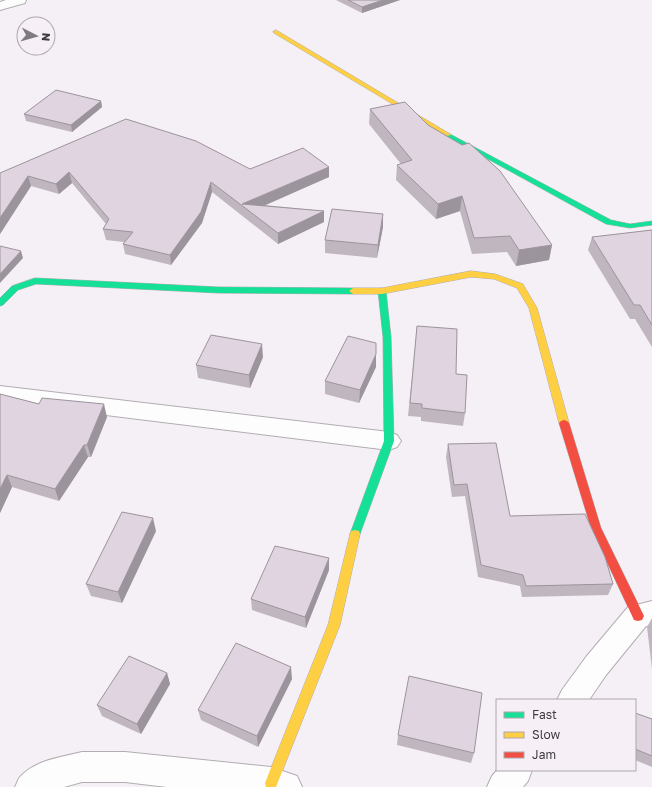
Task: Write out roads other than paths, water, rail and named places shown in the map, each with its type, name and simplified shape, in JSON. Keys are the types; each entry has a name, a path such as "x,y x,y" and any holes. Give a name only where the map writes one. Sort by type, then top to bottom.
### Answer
{"street":[{"path":"0,6 20,0"},
{"path":"276,32 462,143 609,222 622,227 636,227 652,223"},
{"path":"0,302 11,290 21,283 35,281 218,290 382,291 470,274 495,277 520,286 533,308 557,398 596,528 645,614 596,666 573,699"},
{"path":"31,787 47,776 82,767 125,767 279,785 334,625 357,526 390,441 387,337 382,291"},
{"path":"0,394 390,441"},
{"path":"503,787 516,771"}]}
